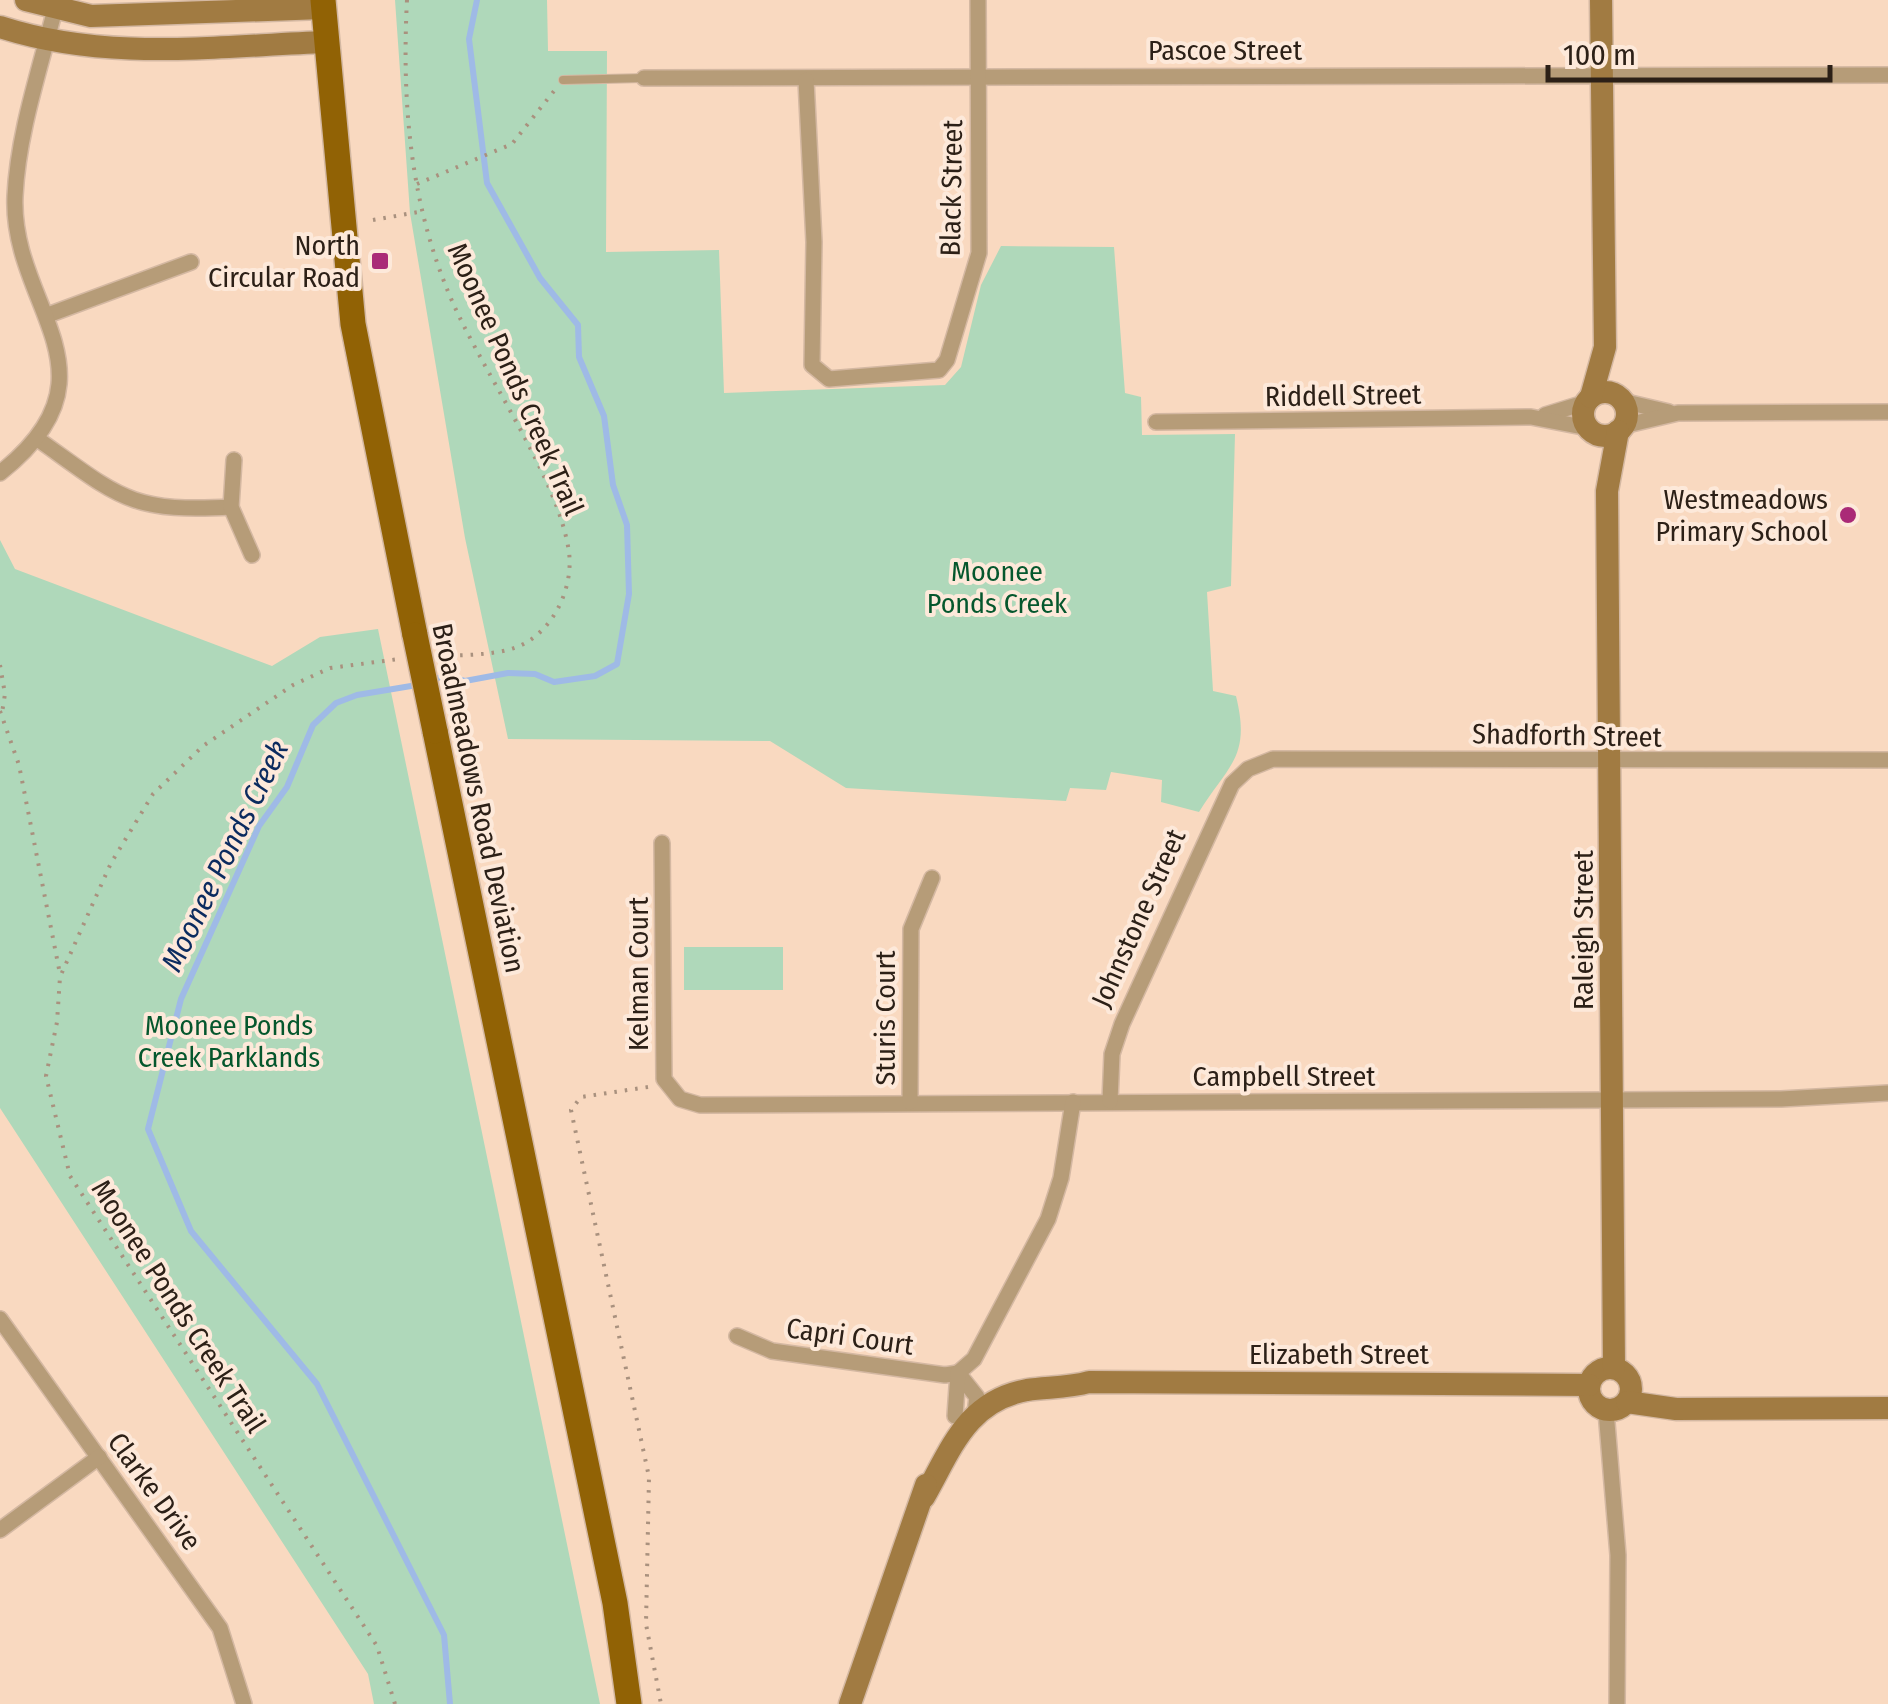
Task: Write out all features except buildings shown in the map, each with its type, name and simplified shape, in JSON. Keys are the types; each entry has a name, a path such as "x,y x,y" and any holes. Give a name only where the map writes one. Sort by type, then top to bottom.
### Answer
{"main road":[{"name":"Broadmeadows Road Deviation","path":"323,4 355,338 615,1603 629,1704"},
{"name":"Broadmeadows Road Deviation","path":"615,1603 646,1704"}],"street":[{"path":"26,0 92,16 323,4"},
{"name":"Black Street","path":"806,80 814,259 810,358 816,372 830,379 931,372 947,360 979,253 978,0"},
{"path":"1602,0 1605,347 1627,414 1620,429"},
{"path":"0,473 38,440 60,377 48,315 17,228 15,196 22,142 55,9"},
{"path":"181,13 185,49"},
{"path":"0,27 46,42 104,50 326,42"},
{"name":"Pascoe Street","path":"644,78 1888,75"},
{"path":"0,231 17,228"},
{"path":"48,315 192,262"},
{"path":"1605,347 1583,415 1589,429 1601,435 1678,414 1888,412"},
{"path":"1589,399 1604,392 1678,414"},
{"name":"Riddell Street","path":"1531,417 1589,399"},
{"name":"Riddell Street","path":"1156,422 1531,417 1589,429"},
{"name":"Raleigh Street","path":"1589,429 1607,491"},
{"name":"Raleigh Street","path":"1614,1368 1615,1100 1607,491 1620,429"},
{"path":"38,440 127,500 170,510 230,506"},
{"path":"234,460 230,506 252,555"},
{"name":"Shadforth Street","path":"1248,769 1273,760 1888,760"},
{"name":"Johnstone Street","path":"1110,1102 1112,1054 1122,1024 1232,784 1248,769"},
{"name":"Kelman Court","path":"662,844 664,1079 680,1099"},
{"name":"Sturis Court","path":"910,1102 911,929 932,878"},
{"name":"Campbell Street","path":"680,1099 700,1105 1615,1100 1888,1093"},
{"path":"958,1372 974,1359 1048,1219 1061,1178 1072,1102"},
{"name":"Clarke Drive","path":"0,1319 220,1628 244,1704"},
{"name":"Capri Court","path":"737,1336 772,1352 942,1374 958,1372"},
{"path":"1618,1704 1616,1406 1630,1384 1614,1368 1594,1374 1589,1385 1591,1400 1616,1406 1888,1408"},
{"path":"958,1372 969,1409"},
{"path":"958,1372 969,1409"},
{"name":"Elizabeth Street","path":"969,1409 1028,1377 1073,1376 1089,1382 1589,1385"},
{"path":"850,1704 924,1497 936,1444 969,1409"},
{"path":"0,1530 99,1457"}],"lane":[{"name":"Pascoe Street","path":"562,80 644,78"}],"path":[{"name":"Moonee Ponds Creek Trail","path":"406,0 403,69 410,153 444,283 544,482 568,551 568,582 562,599 549,622 526,643"},
{"path":"417,184 512,144 562,80"},
{"path":"373,220 424,211"},
{"name":"Moonee Ponds Creek Trail","path":"346,664 314,674 203,746 153,794 111,863 60,977 57,1022 46,1076 70,1176 378,1646 395,1704"},
{"path":"0,665 5,694 1,712 19,765 60,977"},
{"path":"648,1079 645,1090 581,1096 571,1110 649,1477 646,1624 661,1704"}],"green space":[{"name":"Moonee Ponds Creek","path":"395,0 547,0 548,51 607,51 606,252 719,250 724,393 945,385 961,367 981,285 1001,246 1114,247 1125,393 1141,397 1142,435 1235,434 1231,586 1207,592 1213,691 1236,696 1241,733 1234,759 1199,812 1161,802 1162,780 1111,772 1106,790 1070,788 1066,801 846,788 770,741 508,739 465,538 410,213"},
{"name":"Moonee Ponds Creek Parklands","path":"0,540 15,569 272,666 320,637 378,629 600,1704 374,1704 368,1674 0,1108"},
{"path":"684,947 783,947 783,990 684,990"}],"waterway":[{"name":"Moonee Ponds Creek","path":"429,681 447,675 465,681 508,673 535,674 554,682 595,676 617,664 629,594 627,525 613,485 604,416 579,357 578,325 540,278 487,183 469,39 477,0"},
{"name":"Moonee Ponds Creek","path":"417,685 357,695 336,703 313,725 287,787 259,826 181,999 148,1129 191,1231 317,1384 444,1635 450,1704"}],"place":[{"name":"North Circular Road","path":"380,261"},
{"name":"Westmeadows Primary School","path":"1848,515"}]}
